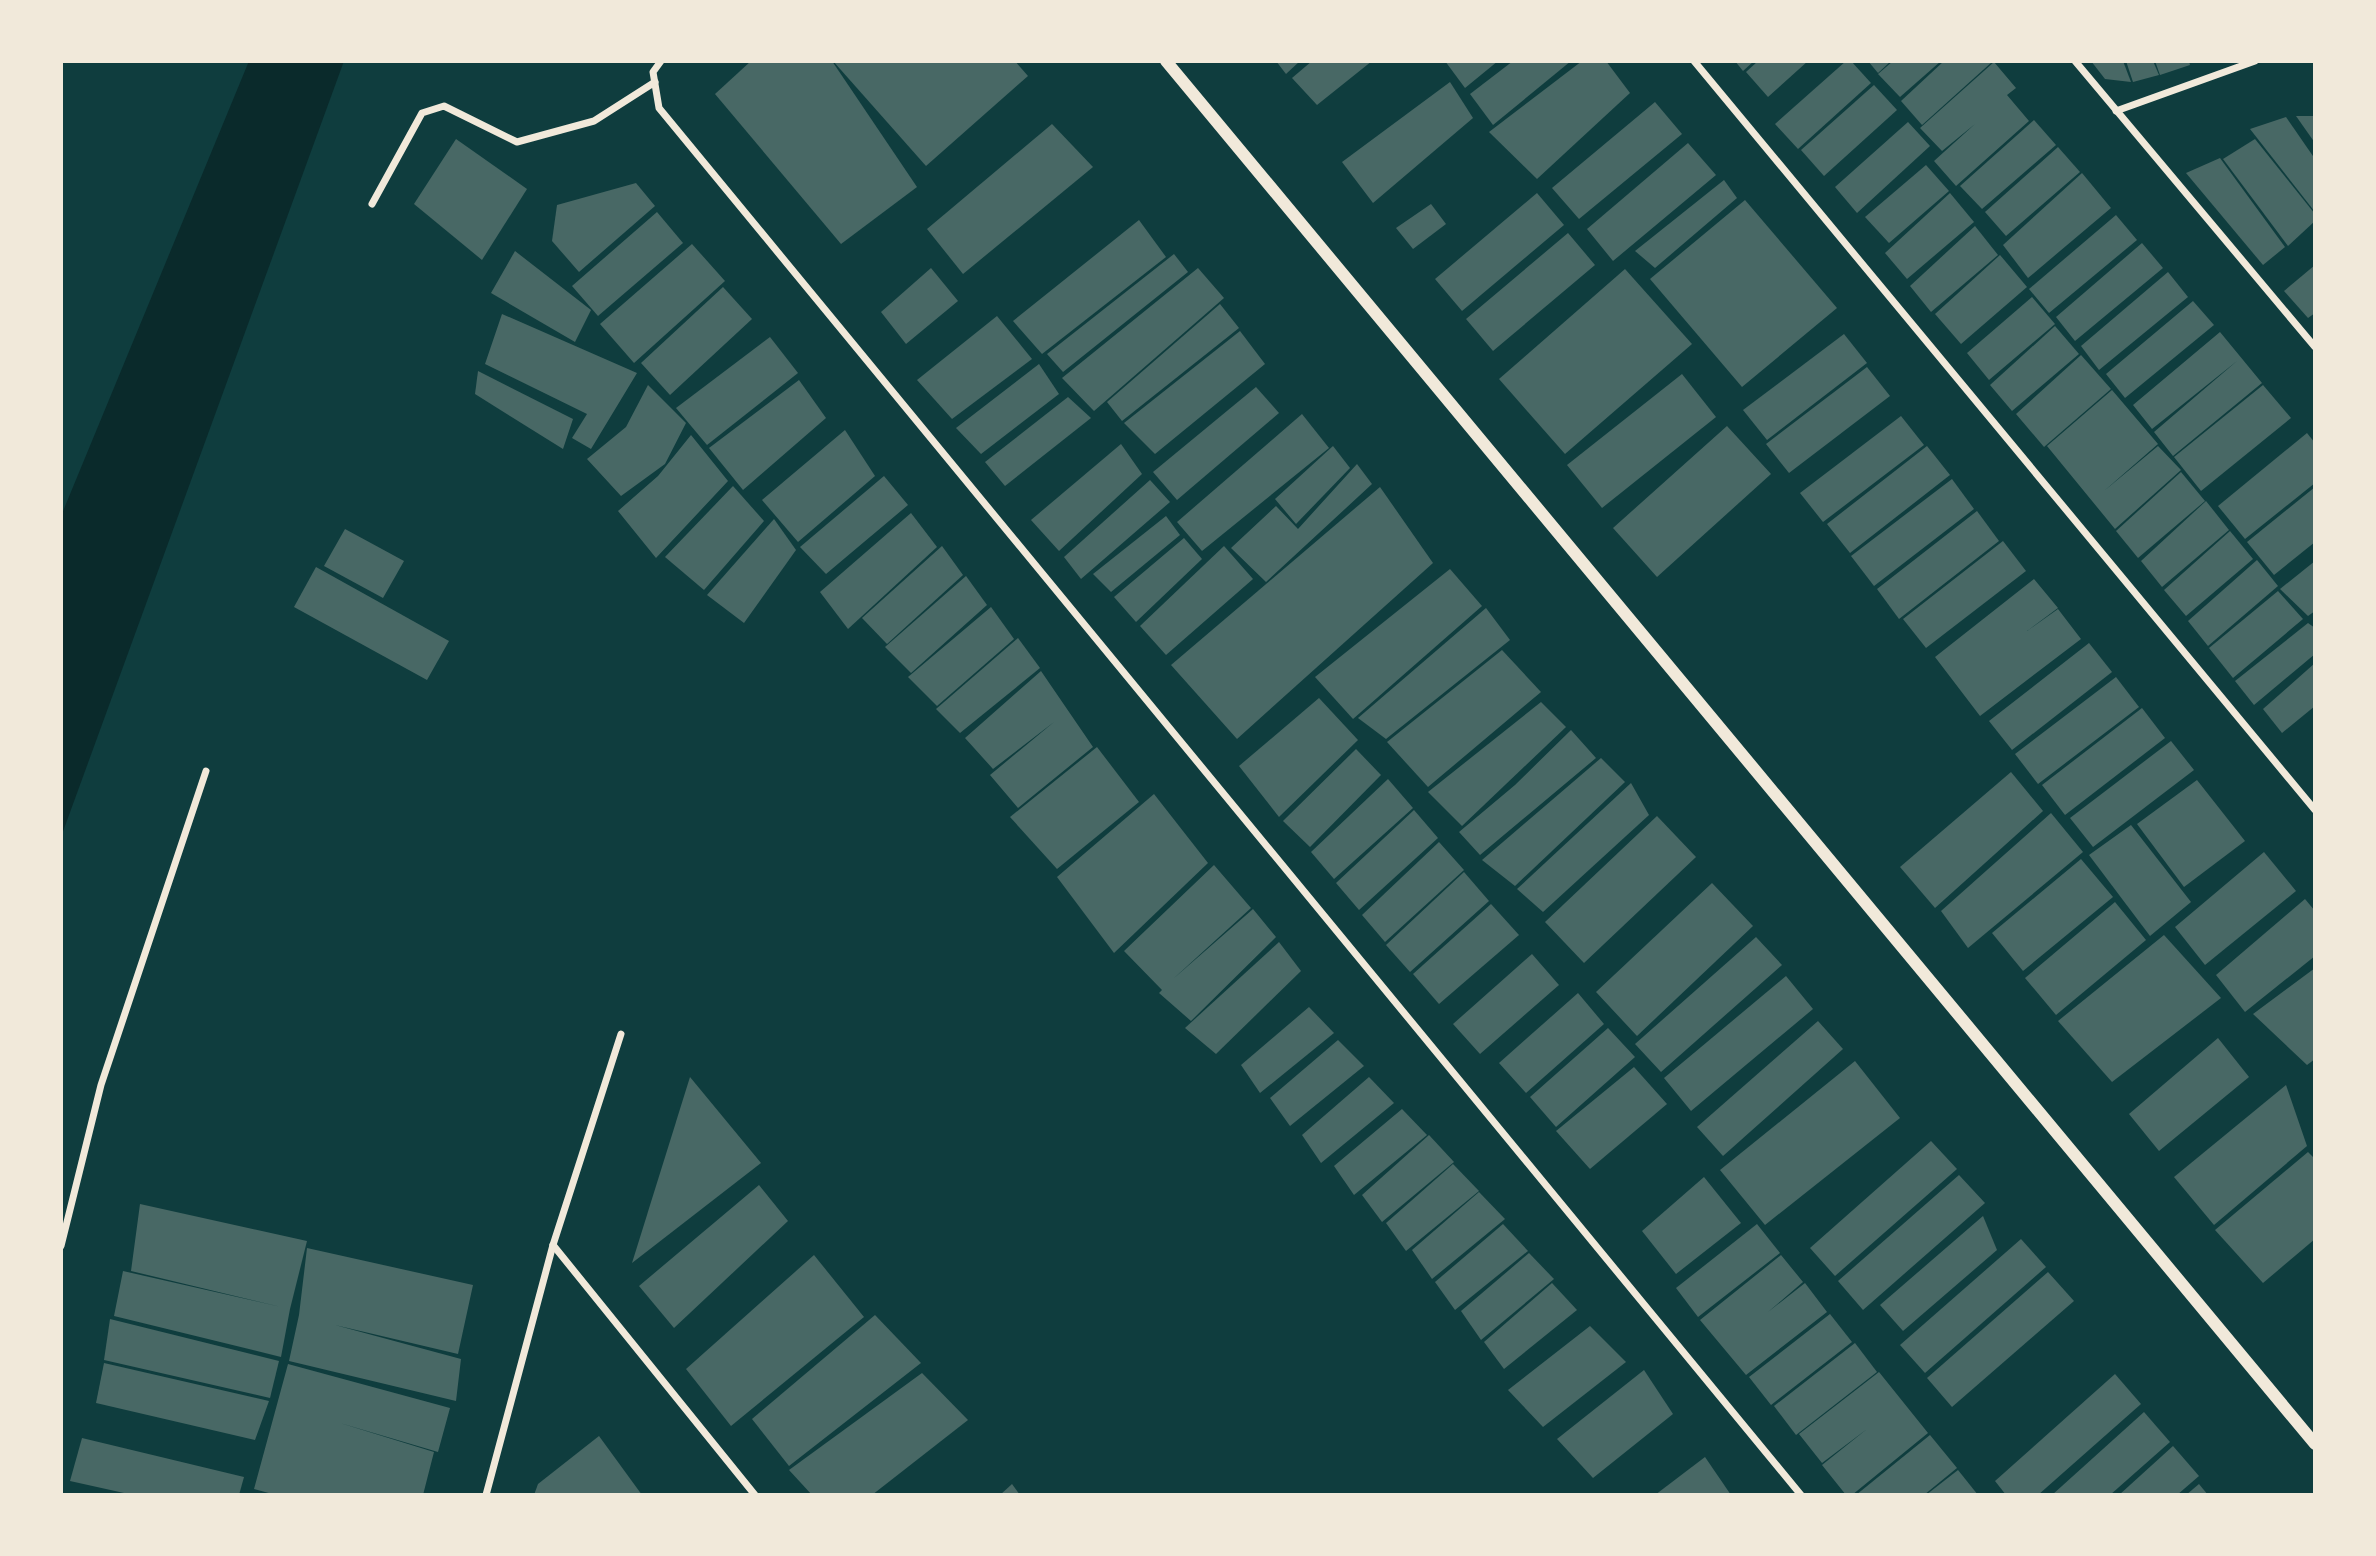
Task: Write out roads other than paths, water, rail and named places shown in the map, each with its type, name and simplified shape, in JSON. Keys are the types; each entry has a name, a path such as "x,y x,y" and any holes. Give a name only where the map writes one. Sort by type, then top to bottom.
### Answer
{"street":[{"path":"661,61 653,72 659,108 1801,1495"},
{"path":"1166,61 2315,1444"},
{"path":"1694,61 2315,810"},
{"path":"2075,61 2315,347"},
{"path":"2116,111 2255,61"},
{"path":"372,204 422,113 444,106 517,142 594,121 655,82"},
{"path":"61,1246 101,1085 206,771"},
{"path":"486,1495 553,1245 621,1034"},
{"path":"553,1245 755,1495"}],"water":[{"path":"249,61 344,61 61,837 61,516"}]}
